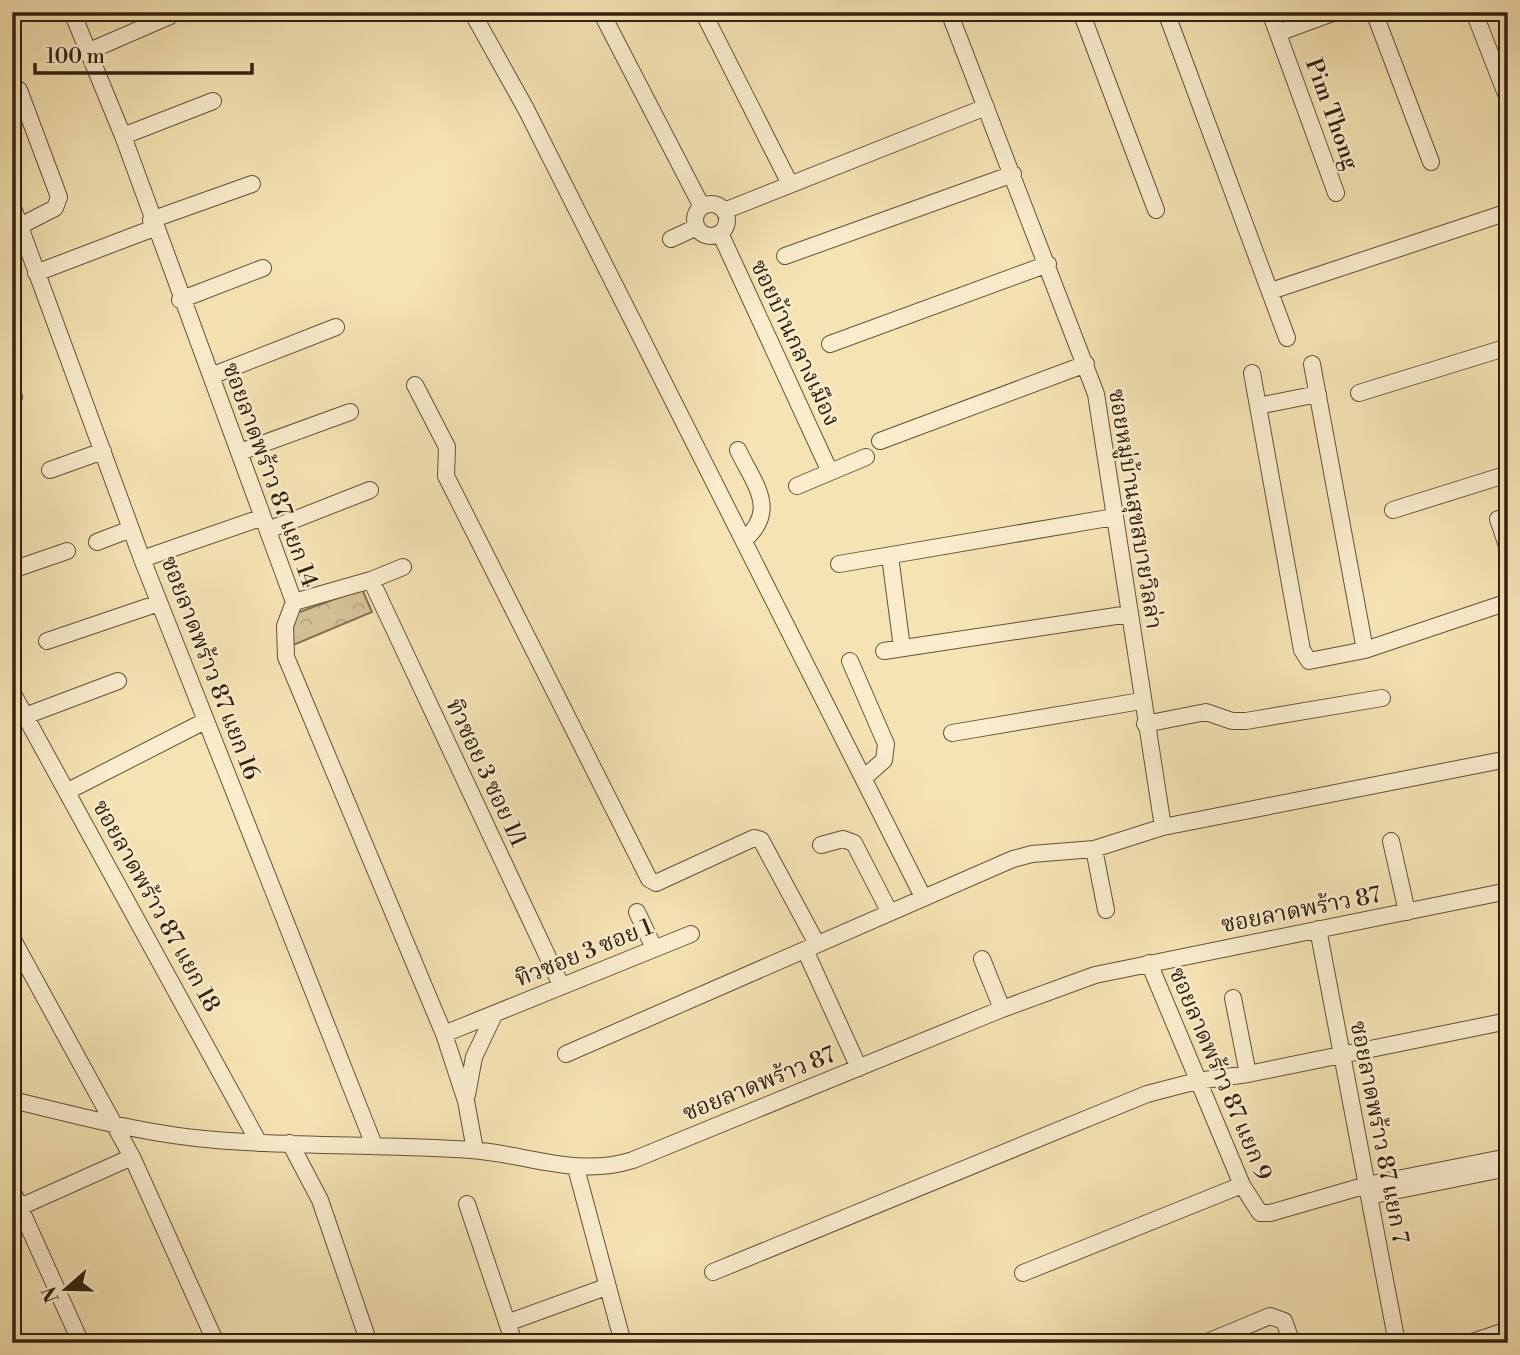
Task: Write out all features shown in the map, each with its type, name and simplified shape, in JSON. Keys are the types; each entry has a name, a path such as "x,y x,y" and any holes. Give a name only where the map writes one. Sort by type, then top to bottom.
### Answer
{"street":[{"name":"ซอยลาดพร้าว 87 แยก 14","path":"72,12 122,136 180,300 240,452 294,602 285,626 286,657 444,1034 466,1101 475,1150"},
{"path":"472,12 531,120 923,897"},
{"path":"601,12 702,207"},
{"path":"703,12 790,184"},
{"name":"ซอยหมู่บ้านสุขสบายวิลล่า","path":"949,12 1086,364 1100,411 1141,701 1163,827"},
{"path":"1081,12 1156,210"},
{"path":"1166,12 1287,338"},
{"name":"Pim Thong","path":"1269,12 1336,193"},
{"path":"1278,33 1335,12"},
{"path":"1374,12 1431,162"},
{"path":"1474,12 1508,99"},
{"path":"87,52 170,16"},
{"path":"19,90 59,197 55,208 20,226"},
{"path":"122,136 213,101"},
{"path":"724,211 986,107"},
{"path":"785,256 1013,174"},
{"path":"36,273 252,184"},
{"path":"713,204 724,211 726,223 720,233 707,235 697,227 695,216 702,207 713,204"},
{"name":"ซอยลาดพร้าว 87 แยก 16","path":"12,205 142,559 374,1145"},
{"path":"1271,291 1508,212"},
{"path":"671,239 697,227"},
{"name":"ซอยบ้านกลางเมือง","path":"720,233 830,472"},
{"path":"830,344 1048,264"},
{"path":"180,300 263,268"},
{"path":"211,376 336,327"},
{"path":"1359,393 1508,347"},
{"path":"880,441 1086,364"},
{"path":"1312,364 1365,650"},
{"path":"1252,373 1305,657 1316,662 1365,650 1508,601"},
{"path":"415,385 447,447 446,476 649,879 656,883 754,838 761,840 811,947 859,1068"},
{"path":"1258,406 1318,394"},
{"path":"240,452 350,412"},
{"path":"738,450 764,511 761,523 744,540"},
{"path":"50,470 103,451"},
{"path":"797,486 866,457"},
{"path":"1393,510 1508,474"},
{"path":"142,559 266,524 370,490"},
{"path":"839,564 1114,517"},
{"path":"1498,519 1508,549"},
{"path":"96,542 131,529"},
{"path":"12,570 67,551"},
{"path":"890,556 902,648"},
{"path":"294,602 371,580 403,567"},
{"name":"ทิวซอย 3 ซอย 1/1","path":"371,580 561,985"},
{"path":"47,641 159,603"},
{"path":"884,651 1129,614"},
{"path":"850,661 886,744 884,760 865,778"},
{"path":"25,716 118,681"},
{"name":"ซอยลาดพร้าว 87 แยก 18","path":"12,692 259,1143"},
{"path":"1145,724 1206,712 1232,721 1246,721 1382,698"},
{"path":"952,733 1141,701"},
{"path":"68,792 205,721"},
{"path":"566,1054 889,911 994,866 1032,854 1094,849 1163,827 1508,759"},
{"path":"821,845 843,839 854,843 889,911"},
{"path":"1391,841 1406,912"},
{"path":"1094,849 1106,910"},
{"name":"ซอยลาดพร้าว 87","path":"12,1100 157,1134 259,1143 475,1150 576,1168 599,1168 633,1160 1002,1009 1095,975 1508,891"},
{"path":"637,912 654,948"},
{"name":"ซอยลาดพร้าว 87 แยก 7","path":"1318,929 1397,1343"},
{"name":"ทิวซอย 3 ซอย 1","path":"444,1034 691,934"},
{"path":"12,938 132,1157 216,1343"},
{"path":"982,959 1002,1009"},
{"name":"ซอยลาดพร้าว 87 แยก 9","path":"1149,963 1197,1081 1255,1209 1270,1213 1368,1191"},
{"path":"1233,998 1248,1074"},
{"path":"466,1101 474,1057 494,1015"},
{"path":"713,1272 1147,1094 1197,1081 1248,1074 1508,1021"},
{"path":"290,1143 320,1200 369,1343"},
{"path":"20,1207 132,1157"},
{"path":"1368,1191 1508,1157"},
{"path":"576,1168 623,1343"},
{"path":"1368,1191 1508,1168"},
{"path":"1023,1273 1242,1185"},
{"path":"12,1190 82,1343"},
{"path":"467,1204 514,1343"},
{"path":"507,1323 607,1287"},
{"path":"1205,1343 1270,1316 1284,1321 1292,1343"},
{"path":"1469,1343 1508,1330"}],"green space":[{"path":"362,589 372,612 291,646 294,614"}]}
